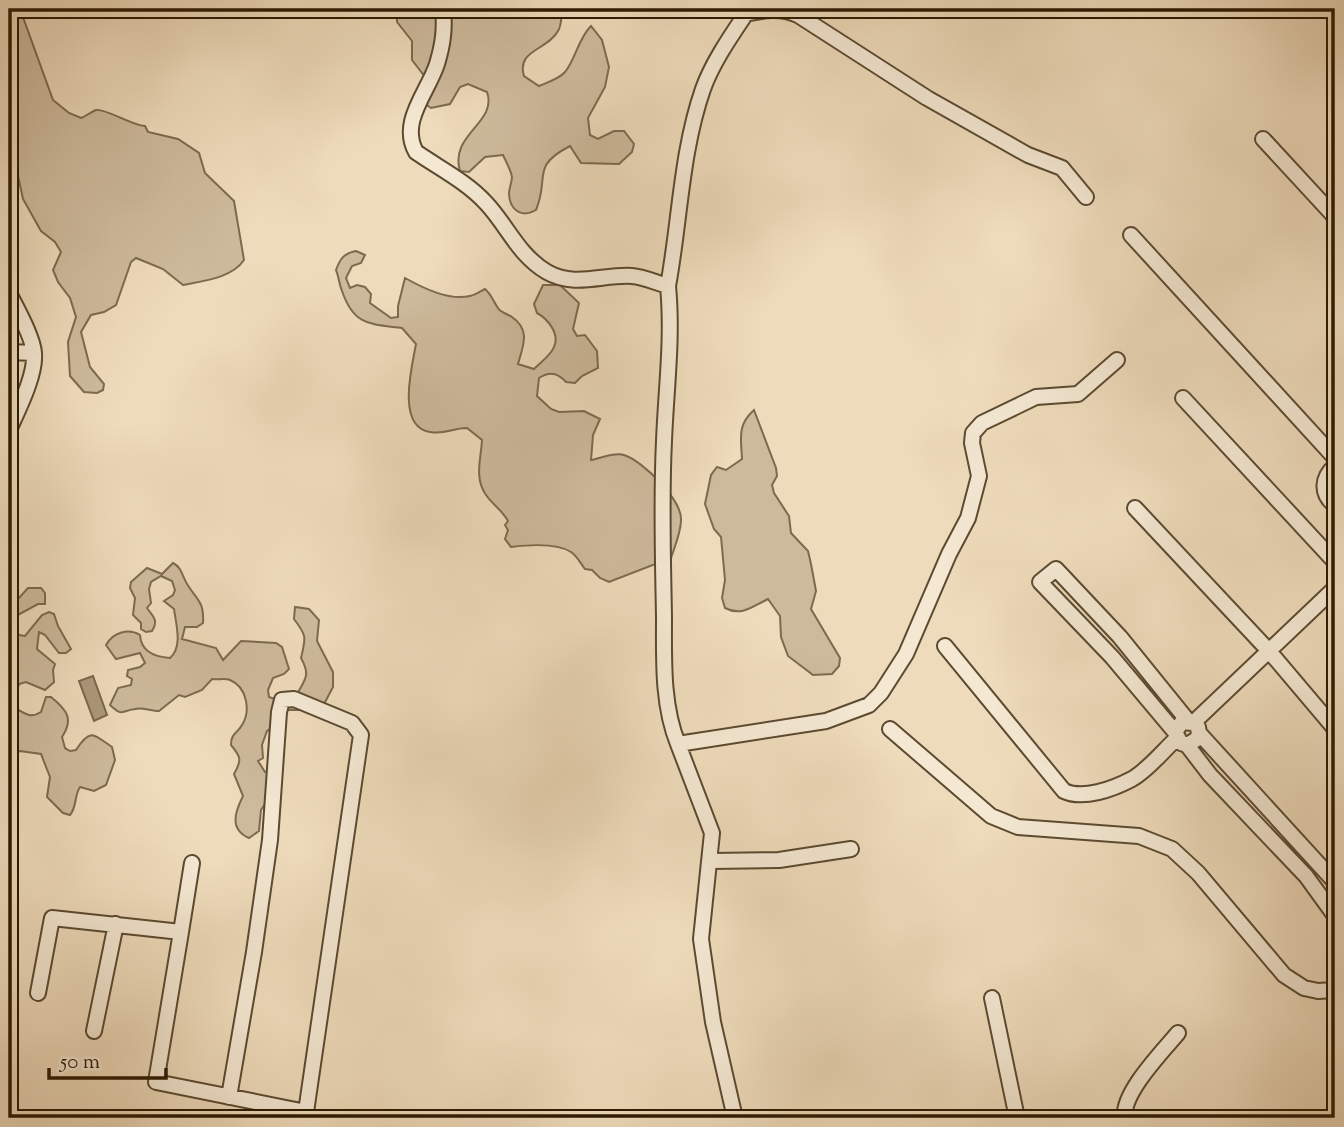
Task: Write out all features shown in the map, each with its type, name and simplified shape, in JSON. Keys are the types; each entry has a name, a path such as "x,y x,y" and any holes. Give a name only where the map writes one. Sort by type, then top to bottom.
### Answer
{"street":[{"path":"443,9 445,33 436,66 410,123 412,146 416,152 478,194 513,242 547,272 584,281 630,276 668,286"},
{"path":"735,1118 713,1022 701,939 712,833 669,713 664,638 662,487 671,348 668,286 677,239 683,171 703,90 747,12 786,10 798,15 926,98 1028,155 1062,168 1086,197"},
{"path":"1262,139 1335,217"},
{"path":"1131,235 1335,458"},
{"path":"9,293 34,352 31,373 9,430"},
{"path":"9,352 34,352"},
{"path":"678,744 826,722 869,705 881,693 906,654 949,554 968,518 979,476 972,443 973,433 982,423 1036,397 1078,394 1117,360"},
{"path":"1183,398 1335,562"},
{"path":"1335,466 1328,473 1324,487 1326,495 1335,505"},
{"path":"1135,508 1269,651 1335,729"},
{"path":"1335,882 1193,726 1109,625 1056,569 1040,582 1095,638 1210,775 1306,876 1335,916"},
{"path":"1193,726 1335,587"},
{"path":"1095,638 1109,625"},
{"path":"946,646 1064,791 1073,796 1085,796 1132,779 1180,738 1182,722 1193,726 1198,739 1180,738"},
{"path":"1128,676 1142,665"},
{"path":"192,863 156,1082 305,1115 333,941 361,735 352,723 294,699 282,700 270,841 229,1097"},
{"path":"890,729 991,816 1018,827 1139,836 1172,849 1198,873 1284,975 1304,988 1335,990"},
{"path":"1243,810 1256,796"},
{"path":"1281,850 1295,838"},
{"path":"711,861 779,860 851,849"},
{"path":"38,993 52,918 181,932"},
{"path":"94,1031 116,924"},
{"path":"992,998 1017,1118"},
{"path":"1125,1118 1124,1113 1134,1089 1178,1033"}],"shaded area":[{"path":"9,9 20,9 53,100 69,113 81,118 100,110 145,126 148,132 178,139 199,153 205,173 234,201 244,260 239,266 216,278 183,285 163,269 136,258 131,262 116,305 91,315 81,332 90,367 104,384 103,390 97,393 84,392 70,376 68,342 76,317 70,298 53,270 61,252 55,242 41,231 23,199 18,176 9,167"},
{"path":"401,9 562,9 558,31 529,55 523,67 524,76 539,86 565,72 591,26 602,40 609,67 605,87 588,118 590,135 598,139 614,131 624,131 634,144 632,152 619,164 581,163 570,146 558,153 545,167 536,210 522,213 514,209 509,192 512,177 503,155 485,157 469,172 460,171 458,158 461,147 486,112 489,103 487,92 468,84 460,87 450,104 431,108 424,103 432,86 412,60 412,41 397,22 397,13"},
{"path":"356,251 365,255 361,263 352,266 346,278 350,288 357,285 365,287 371,294 370,303 391,318 398,317 405,278 454,297 470,296 485,289 499,310 522,327 524,339 518,364 534,369 550,353 555,342 552,327 537,313 534,304 543,285 560,285 579,303 573,329 577,336 585,335 597,351 598,368 575,383 566,382 554,374 547,374 539,378 537,396 551,409 559,412 584,411 600,419 593,435 591,460 624,455 641,465 660,482 680,512 679,534 671,558 609,582 592,570 585,569 571,552 565,549 542,545 511,547 505,539 508,530 505,525 508,521 486,495 480,482 482,440 467,428 435,433 419,428 413,419 409,394 416,344 402,328 364,321 352,311 347,302 336,270 343,257"},
{"path":"754,410 776,468 777,476 772,485 774,493 789,516 791,533 808,551 816,591 811,609 840,658 839,666 832,674 813,675 788,656 781,637 780,616 768,599 747,610 737,611 725,608 722,598 725,580 721,537 714,529 705,504 711,475 717,467 726,470 742,459 742,427"},
{"path":"173,563 181,570 203,611 203,623 197,627 185,627 182,639 216,648 223,660 241,641 276,643 282,647 289,669 273,678 268,690 269,697 283,702 296,696 306,677 301,658 304,637 294,619 295,607 309,609 319,620 317,641 333,672 333,687 318,710 286,710 275,716 262,745 263,758 258,761 265,772 279,776 280,782 261,810 259,831 249,838 236,825 243,796 234,774 239,759 231,741 245,719 247,706 244,694 236,683 228,679 212,679 202,690 185,697 179,695 159,711 138,709 120,712 110,705 118,688 131,685 132,679 127,676 128,670 145,663 140,653 116,659 106,645 113,637 121,632 136,633 150,652 170,658 174,653 178,635 174,609 164,601 173,595 175,590 172,581 161,576 151,582 151,603 147,608 155,624 152,631 146,632 141,629 141,623 133,615 135,598 130,588 131,582 147,568 162,574"},
{"path":"28,588 41,588 45,593 45,604 38,604 14,617 12,623 19,635 25,636 42,615 49,612 54,614 71,649 66,653 59,653 45,635 39,632 37,649 55,664 54,682 45,690 26,682 19,684 16,695 17,709 29,715 38,714 46,697 51,697 67,715 68,725 62,737 65,748 76,750 85,738 92,735 112,747 115,760 106,785 94,791 80,787 70,815 63,813 47,797 50,777 41,754 20,751 14,754 13,766 16,772 9,790 9,596 19,598"},
{"path":"93,676 107,715 94,721 79,681"}]}
